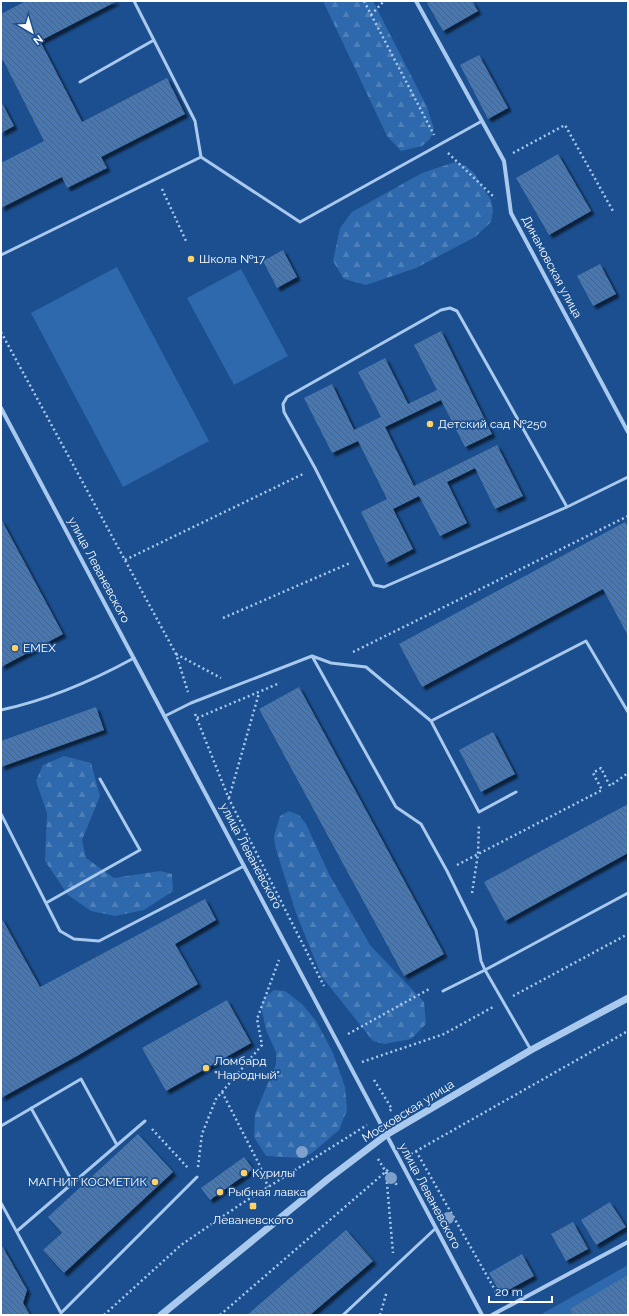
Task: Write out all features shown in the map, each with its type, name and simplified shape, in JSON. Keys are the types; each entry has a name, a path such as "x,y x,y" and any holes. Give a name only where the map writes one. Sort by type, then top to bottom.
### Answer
{"street":[{"name":"Динамовская улица","path":"416,1 503,158 512,213 628,432"},
{"name":"улица Леваневского","path":"1,408 482,1315"},
{"name":"Московская улица","path":"161,1315 328,1179 386,1135 531,1050 628,998"},
{"path":"492,1315 628,1242"}],"lane":[{"path":"134,1 195,121 200,157 300,222 482,121"},
{"path":"80,82 154,40"},
{"path":"1,255 200,157"},
{"path":"567,507 457,311 450,308 441,310 288,397 283,404 284,412 316,468 362,558 374,585 384,587 567,507 628,478"},
{"path":"431,721 586,641 628,712"},
{"path":"312,656 396,807 422,824 476,930 481,961 485,970 531,1050"},
{"path":"165,716 191,703 264,676 312,656 331,663 366,667 431,721 479,812 516,792"},
{"path":"1,710 65,692 134,658"},
{"path":"46,903 140,850 100,779"},
{"path":"1,814 60,931 74,939 99,941 244,866"},
{"path":"443,991 628,893"},
{"path":"1,1126 81,1079 117,1145"},
{"path":"31,1108 73,1183"},
{"path":"17,1231 144,1121"},
{"path":"1,1202 62,1314 197,1177"},
{"path":"343,1315 436,1228"}],"path":[{"path":"364,1 439,145 512,213"},
{"path":"372,15 384,1"},
{"path":"503,158 565,125 613,211"},
{"path":"158,178 186,241"},
{"path":"1,332 176,654 191,703 229,798 326,991"},
{"path":"125,560 316,468"},
{"path":"331,663 628,516"},
{"path":"223,618 362,558"},
{"path":"176,654 236,686 259,693"},
{"path":"229,798 264,676"},
{"path":"197,718 285,681"},
{"path":"447,871 602,790 593,773 601,768 610,786 628,773"},
{"path":"469,915 478,854 479,812"},
{"path":"197,1177 202,1134 216,1100 262,1045 257,1019 285,943"},
{"path":"352,1041 348,1034 432,988"},
{"path":"220,1315 400,1160 628,1031"},
{"path":"362,1062 366,1068"},
{"path":"104,1315 181,1246 268,1188 392,1109 373,1080"},
{"path":"222,1092 260,1166 268,1188"},
{"path":"144,1121 197,1177"},
{"path":"416,1151 505,1308"},
{"path":"380,1315 394,1267 386,1172"}],"green space":[{"path":"323,1 373,1 427,107 434,129 430,139 422,146 401,151 387,136"},
{"path":"455,162 466,166 474,173 491,200 493,211 491,222 475,237 416,268 366,285 344,279 333,261 340,228 352,212 422,173"},
{"path":"117,267 209,441 123,487 31,313"},
{"path":"241,269 288,356 234,385 187,298"},
{"path":"64,756 91,763 100,796 82,840 86,858 114,878 160,871 172,874 173,891 144,910 115,916 91,911 68,895 45,861 47,813 36,781 43,765"},
{"path":"289,811 299,815 306,824 329,874 370,945 424,1002 426,1024 411,1039 384,1044 373,1041 322,977 296,913 275,846 274,836 280,816"},
{"path":"274,990 285,991 302,1004 316,1021 333,1053 345,1087 347,1110 339,1130 312,1153 302,1158 266,1156 254,1137 255,1114 276,1064 276,1052 266,1030 261,1006 265,997"},
{"path":"628,1265 628,1315 540,1315"}],"building":[{"path":"26,1 117,1 40,41 82,122 167,78 185,114 101,157 107,168 67,188 62,177 1,208 1,163 44,141 3,60 1,61 1,14"},
{"path":"430,1 472,1 478,11 443,31 427,3"},
{"path":"479,55 508,108 488,119 460,65"},
{"path":"1,101 14,126 1,133"},
{"path":"558,154 591,211 549,235 516,178"},
{"path":"283,250 297,277 277,288 263,261"},
{"path":"600,264 616,294 593,306 577,276"},
{"path":"441,331 492,434 465,447 441,400 385,427 414,486 497,445 523,496 495,509 475,468 447,482 467,523 440,536 419,496 393,509 413,549 386,563 361,512 387,499 358,441 332,453 304,398 332,384 354,430 381,417 358,372 385,358 408,404 437,390 414,345"},
{"path":"1,519 63,634 1,667"},
{"path":"625,522 628,527 628,636 603,589 422,687 399,644"},
{"path":"299,687 444,954 404,976 259,709"},
{"path":"96,707 104,730 1,767 1,741"},
{"path":"493,732 515,774 481,792 459,750"},
{"path":"628,804 628,853 505,921 484,882"},
{"path":"205,899 216,920 175,944 198,984 77,1056 1,1098 1,917 40,987"},
{"path":"227,1000 251,1043 166,1091 142,1048"},
{"path":"138,1134 173,1172 64,1273 43,1250 62,1233 48,1217"},
{"path":"244,1157 253,1169 210,1200 201,1188"},
{"path":"610,1202 626,1227 596,1245 581,1220"},
{"path":"573,1222 588,1249 566,1261 551,1234"},
{"path":"346,1230 373,1261 310,1315 247,1315"},
{"path":"1,1244 27,1290 23,1303 30,1315 1,1315"},
{"path":"522,1254 534,1276 501,1294 489,1273"},
{"path":"628,1275 628,1315 573,1315 570,1309"}],"place":[{"name":"Школа №17","path":"191,259"},
{"name":"Детский сад №250","path":"430,424"},
{"name":"EMEX","path":"15,648"},
{"name":"Ломбард \"Народный\"","path":"206,1068"},
{"name":"Курилы","path":"244,1173"},
{"name":"МАГНИТ КОСМЕТИК","path":"155,1182"},
{"name":"Рыбная лавка","path":"220,1192"},
{"name":"Леваневского","path":"253,1206"}]}
